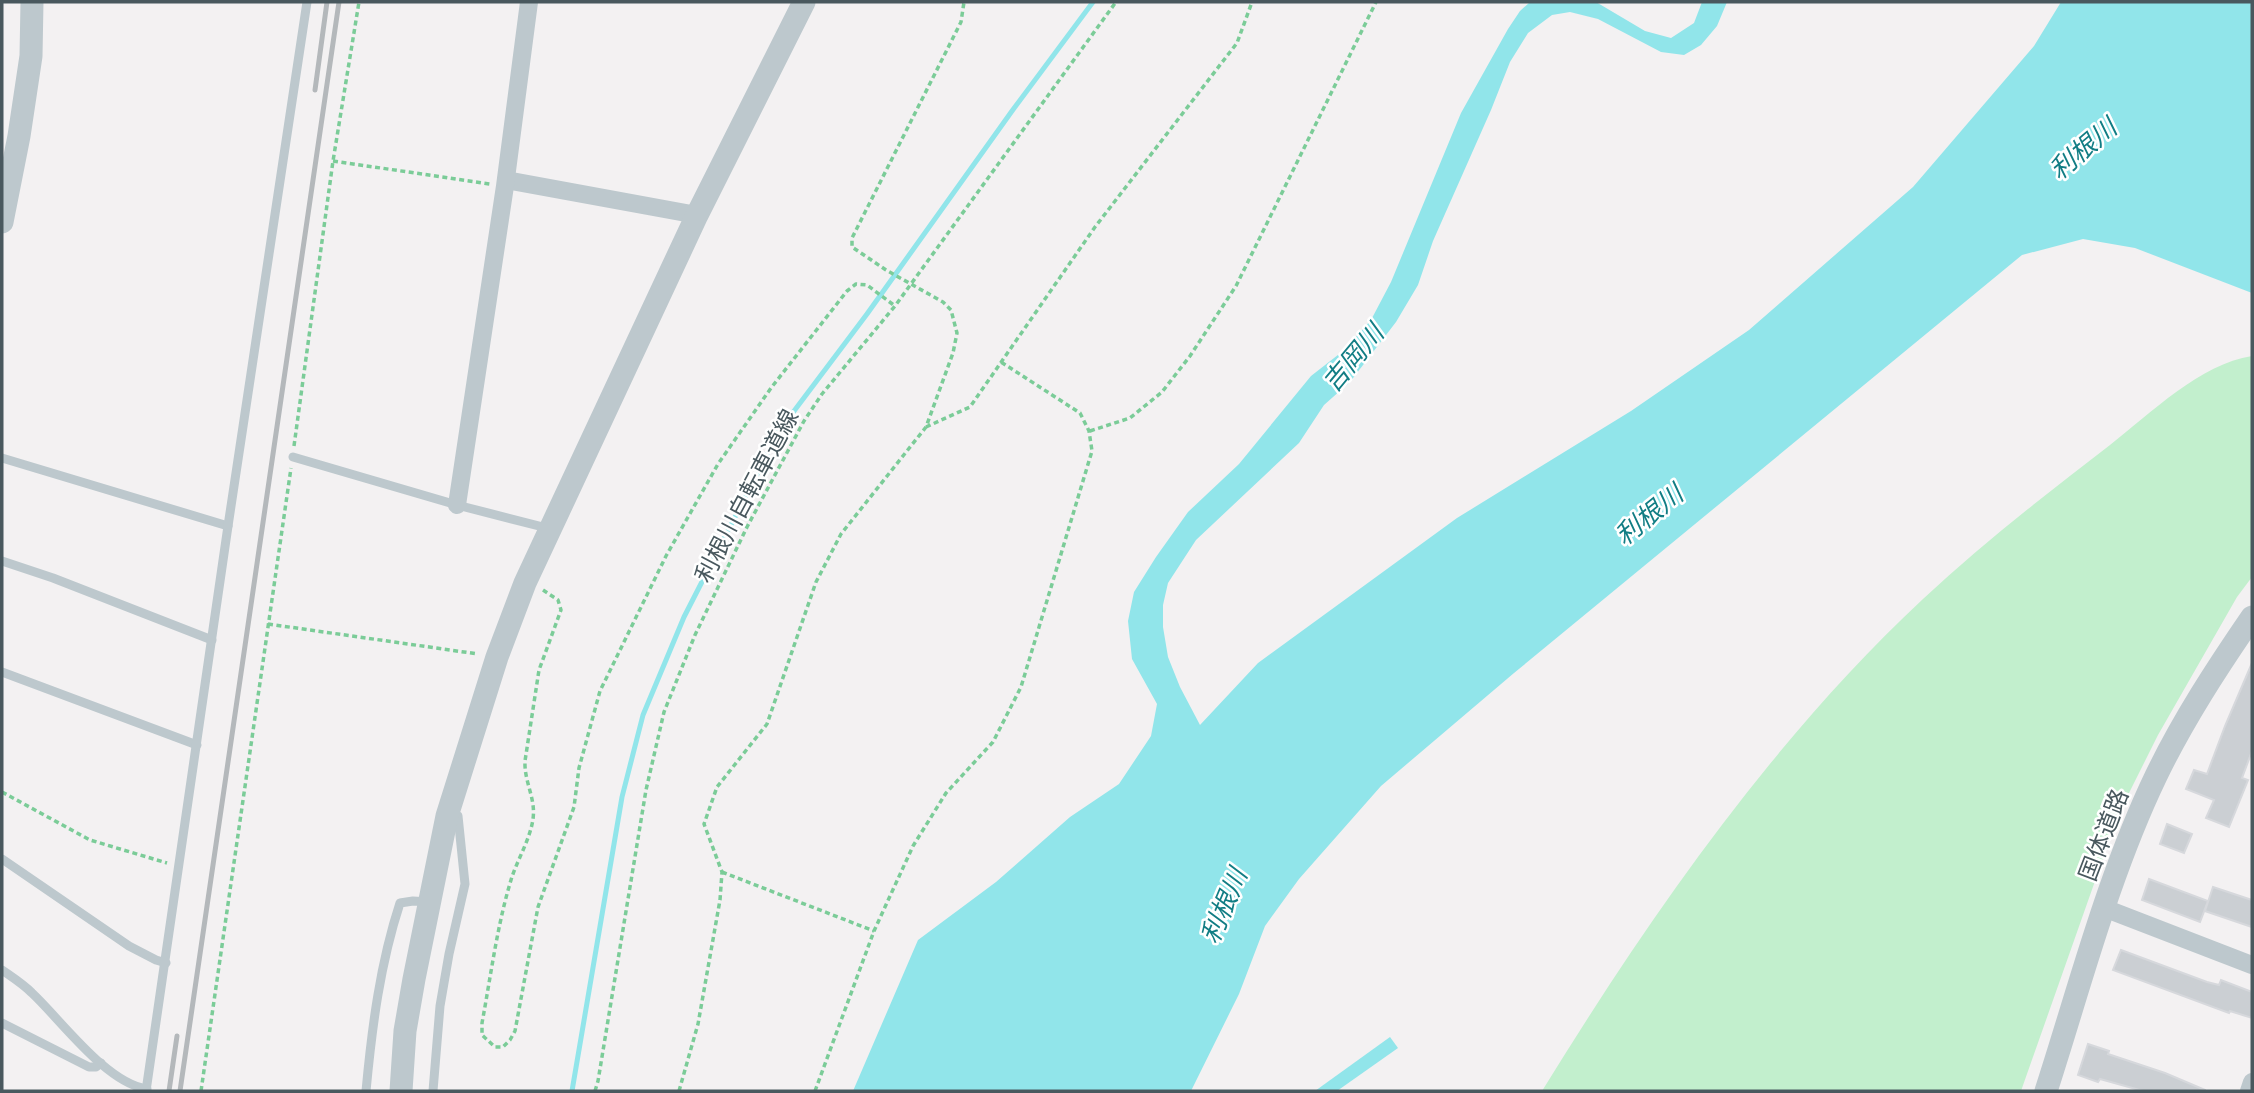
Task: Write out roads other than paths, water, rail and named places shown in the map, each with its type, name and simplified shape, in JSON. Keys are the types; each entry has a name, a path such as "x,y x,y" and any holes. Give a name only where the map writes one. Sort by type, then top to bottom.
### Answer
{"street":[{"path":"2,222 31,56 32,2"},
{"path":"457,505 506,183 529,2"},
{"path":"401,1091 405,1031 447,816 497,657 525,583 697,215 804,2"},
{"path":"506,183 697,215"},
{"name":"国体道路","path":"2046,1091 2104,908 2156,776 2206,686 2252,617"},
{"path":"2104,908 2252,965"},
{"path":"2249,1091 2252,1082"}],"lane":[{"path":"2,970 30,991 101,1063 129,1084 146,1090 307,2"},
{"path":"293,457 457,505 552,529"},
{"path":"2,458 228,526"},
{"path":"2,561 212,640"},
{"path":"2,672 197,745"},
{"path":"433,1091 440,1006 465,884 458,816 447,816"},
{"path":"2,859 129,946 166,963"},
{"path":"366,1091 372,1027 390,933 400,903 429,902"},
{"path":"2,1023 89,1067 96,1067 101,1063"}],"water":[{"path":"1530,2 1596,2 1645,31 1671,38 1694,23 1702,2 1727,2 1717,26 1701,45 1684,55 1661,52 1598,19 1570,12 1552,15 1528,33 1510,62 1433,241 1418,285 1396,322 1350,382 1324,405 1299,443 1196,540 1168,583 1163,605 1163,627 1168,657 1200,725 1258,663 1457,518 1631,411 1749,330 1913,187 2034,46 2061,2 2252,2 2252,293 2135,248 2083,239 2022,255 1514,673 1381,786 1299,879 1265,926 1239,994 1191,1091 853,1091 918,940 996,882 1070,817 1119,784 1151,736 1157,704 1132,659 1128,621 1134,592 1188,512 1239,464 1311,376 1343,351 1371,320 1391,282 1461,113 1508,29"},
{"path":"1390,1037 1398,1048 1337,1091 1315,1091"}],"waterway":[{"path":"572,1091 622,797 643,715 684,617 779,431 1093,2"}],"railway":[{"path":"315,90 327,2"},
{"path":"180,1091 339,2"},
{"path":"169,1091 177,1036"}],"water label":[{"name":"利根川","path":"2083,149"},
{"name":"吉岡川","path":"1353,358"},
{"name":"利根川","path":"1649,515"},
{"name":"利根川","path":"1224,906"}]}
